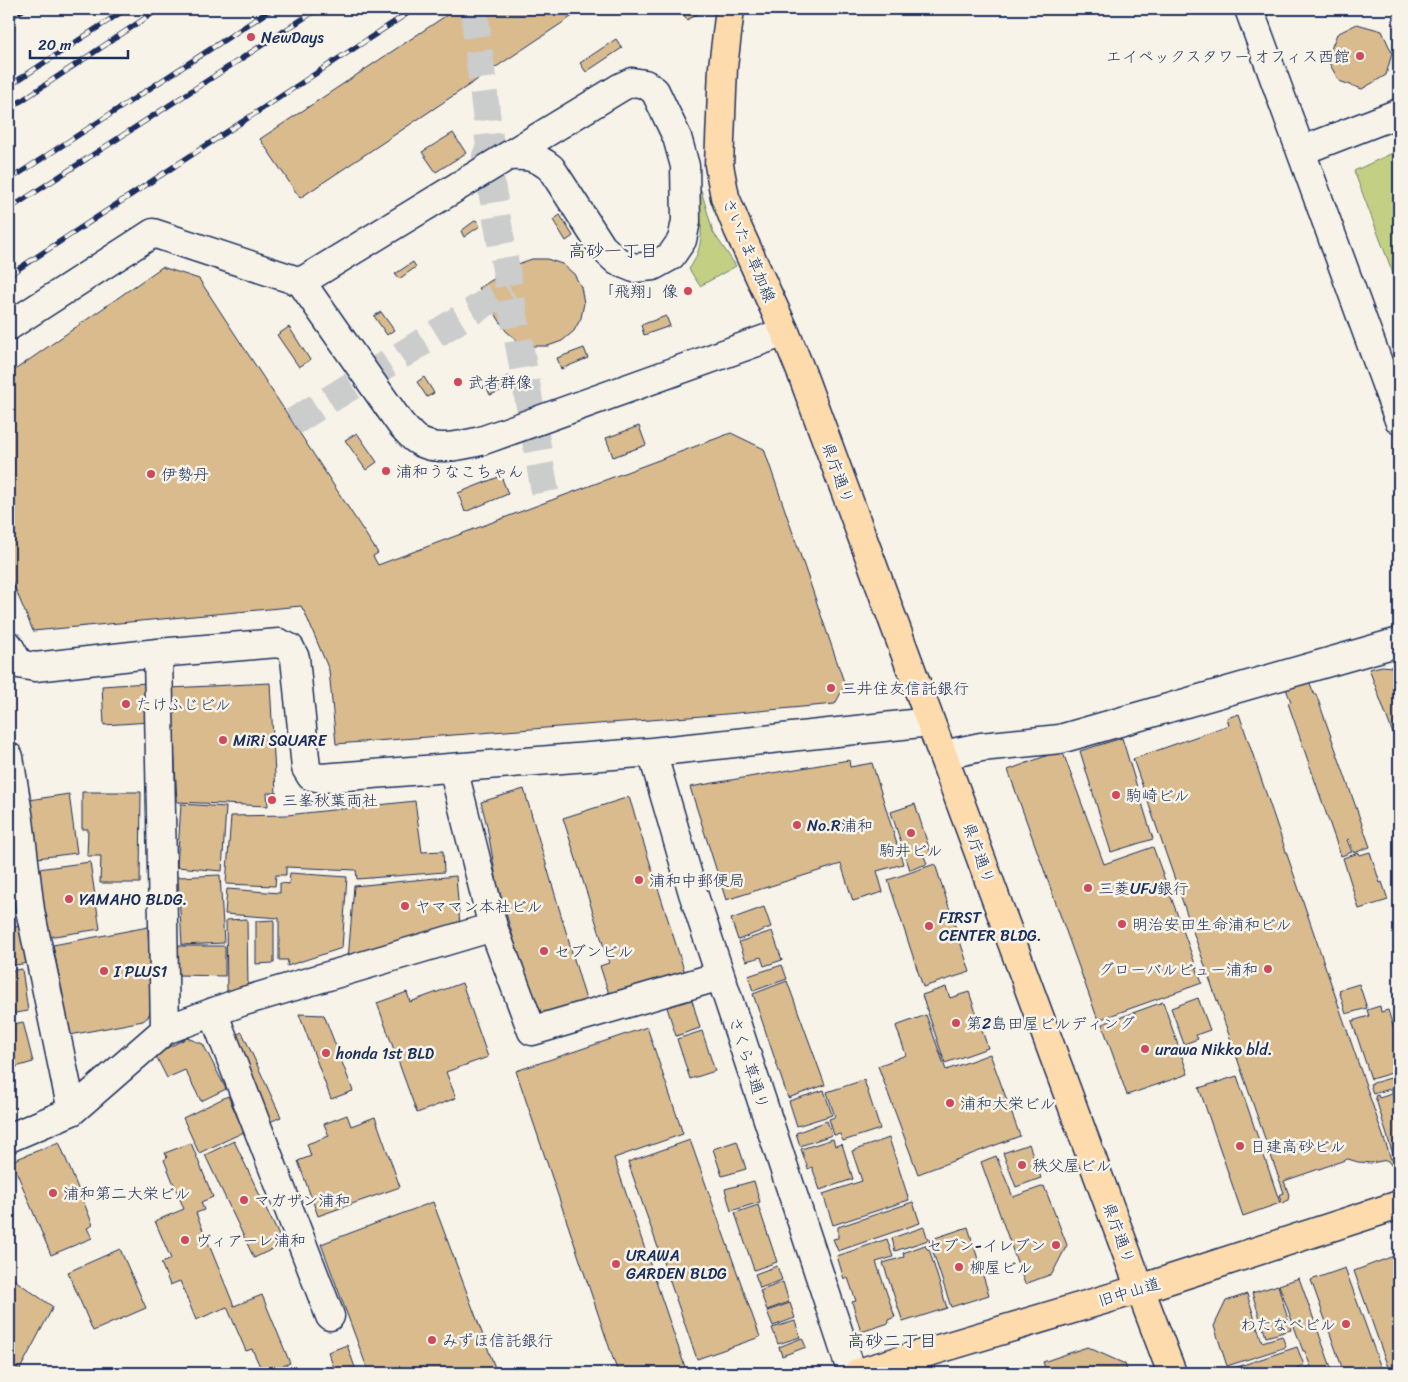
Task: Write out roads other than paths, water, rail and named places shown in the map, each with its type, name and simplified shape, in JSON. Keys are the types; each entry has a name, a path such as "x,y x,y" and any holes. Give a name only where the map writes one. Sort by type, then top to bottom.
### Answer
{"main road":[{"name":"さいたま草加線","path":"730,9 723,68 719,166 725,197 785,332"},
{"name":"県庁通り","path":"785,332 1172,1373"},
{"name":"旧中山道","path":"858,1373 1140,1289 1399,1205"}],"street":[{"path":"1249,9 1399,420"},
{"path":"301,282 621,86 632,82 645,84 656,91 677,137 685,166 686,221 682,240 671,256 654,266 634,268 617,261 602,247 551,168 540,160 526,155 508,156"},
{"path":"1301,151 1399,113"},
{"path":"685,166 719,166"},
{"path":"9,326 153,233 301,282 400,423 416,439 436,447 456,447 481,441 785,332"},
{"path":"943,755 981,747 1060,739 1399,642"},
{"path":"12,663 34,667 158,653 279,643 290,648 295,658 306,768 311,776 322,778 652,752 930,722"},
{"path":"158,653 165,1030"},
{"name":"さくら草通り","path":"652,752 693,893 852,1373"},
{"path":"9,757 30,910 72,1110"},
{"path":"453,768 493,927 532,1031 720,976"},
{"path":"9,1138 72,1110 165,1030 213,1012 326,976 493,927"},
{"path":"213,1012 330,1316"}],"tunnel":[{"path":"474,9 490,147 486,156 547,503"},
{"path":"293,422 510,288"}],"railway":[{"path":"9,19 24,9"},
{"path":"9,86 126,9"},
{"path":"9,109 159,9"},
{"path":"9,180 272,9"},
{"path":"9,209 318,9"},
{"path":"9,275 414,9"}],"place":[{"name":"NewDays","path":"251,37"},
{"name":"エイペックスタワー オフィス西館","path":"1360,56"},
{"name":"「飛翔」像","path":"688,291"},
{"name":"武者群像","path":"458,382"},
{"name":"浦和うなこちゃん","path":"386,471"},
{"name":"伊勢丹","path":"151,474"},
{"name":"三井住友信託銀行","path":"831,688"},
{"name":"たけふじビル","path":"126,704"},
{"name":"MiRi SQUARE","path":"223,740"},
{"name":"駒崎ビル","path":"1116,795"},
{"name":"三峯秋葉両社","path":"272,800"},
{"name":"No.R浦和","path":"797,825"},
{"name":"駒井ビル","path":"911,833"},
{"name":"浦和中郵便局","path":"639,880"},
{"name":"三菱UFJ銀行","path":"1088,888"},
{"name":"YAMAHO BLDG.","path":"69,899"},
{"name":"ヤママン本社ビル","path":"405,906"},
{"name":"明治安田生命浦和ビル","path":"1122,924"},
{"name":"FIRST CENTER BLDG.","path":"929,926"},
{"name":"セブンビル","path":"544,951"},
{"name":"グローバルビュー浦和","path":"1268,969"},
{"name":"I PLUS1","path":"104,971"},
{"name":"第2島田屋ビルディング","path":"956,1023"},
{"name":"urawa Nikko bld.","path":"1145,1049"},
{"name":"honda 1st BLD","path":"326,1053"},
{"name":"浦和大栄ビル","path":"950,1103"},
{"name":"日建高砂ビル","path":"1240,1146"},
{"name":"秩父屋ビル","path":"1022,1165"},
{"name":"浦和第二大栄ビル","path":"53,1193"},
{"name":"マガザン浦和","path":"244,1200"},
{"name":"ヴィアーレ浦和","path":"185,1240"},
{"name":"セブン-イレブン","path":"1056,1245"},
{"name":"URAWA GARDEN BLDG","path":"616,1264"},
{"name":"柳屋ビル","path":"959,1267"},
{"name":"わたなべビル","path":"1346,1324"},
{"name":"みずほ信託銀行","path":"432,1340"}],"district":[{"name":"高砂一丁目","path":"613,251"},
{"name":"高砂二丁目","path":"892,1341"}]}
